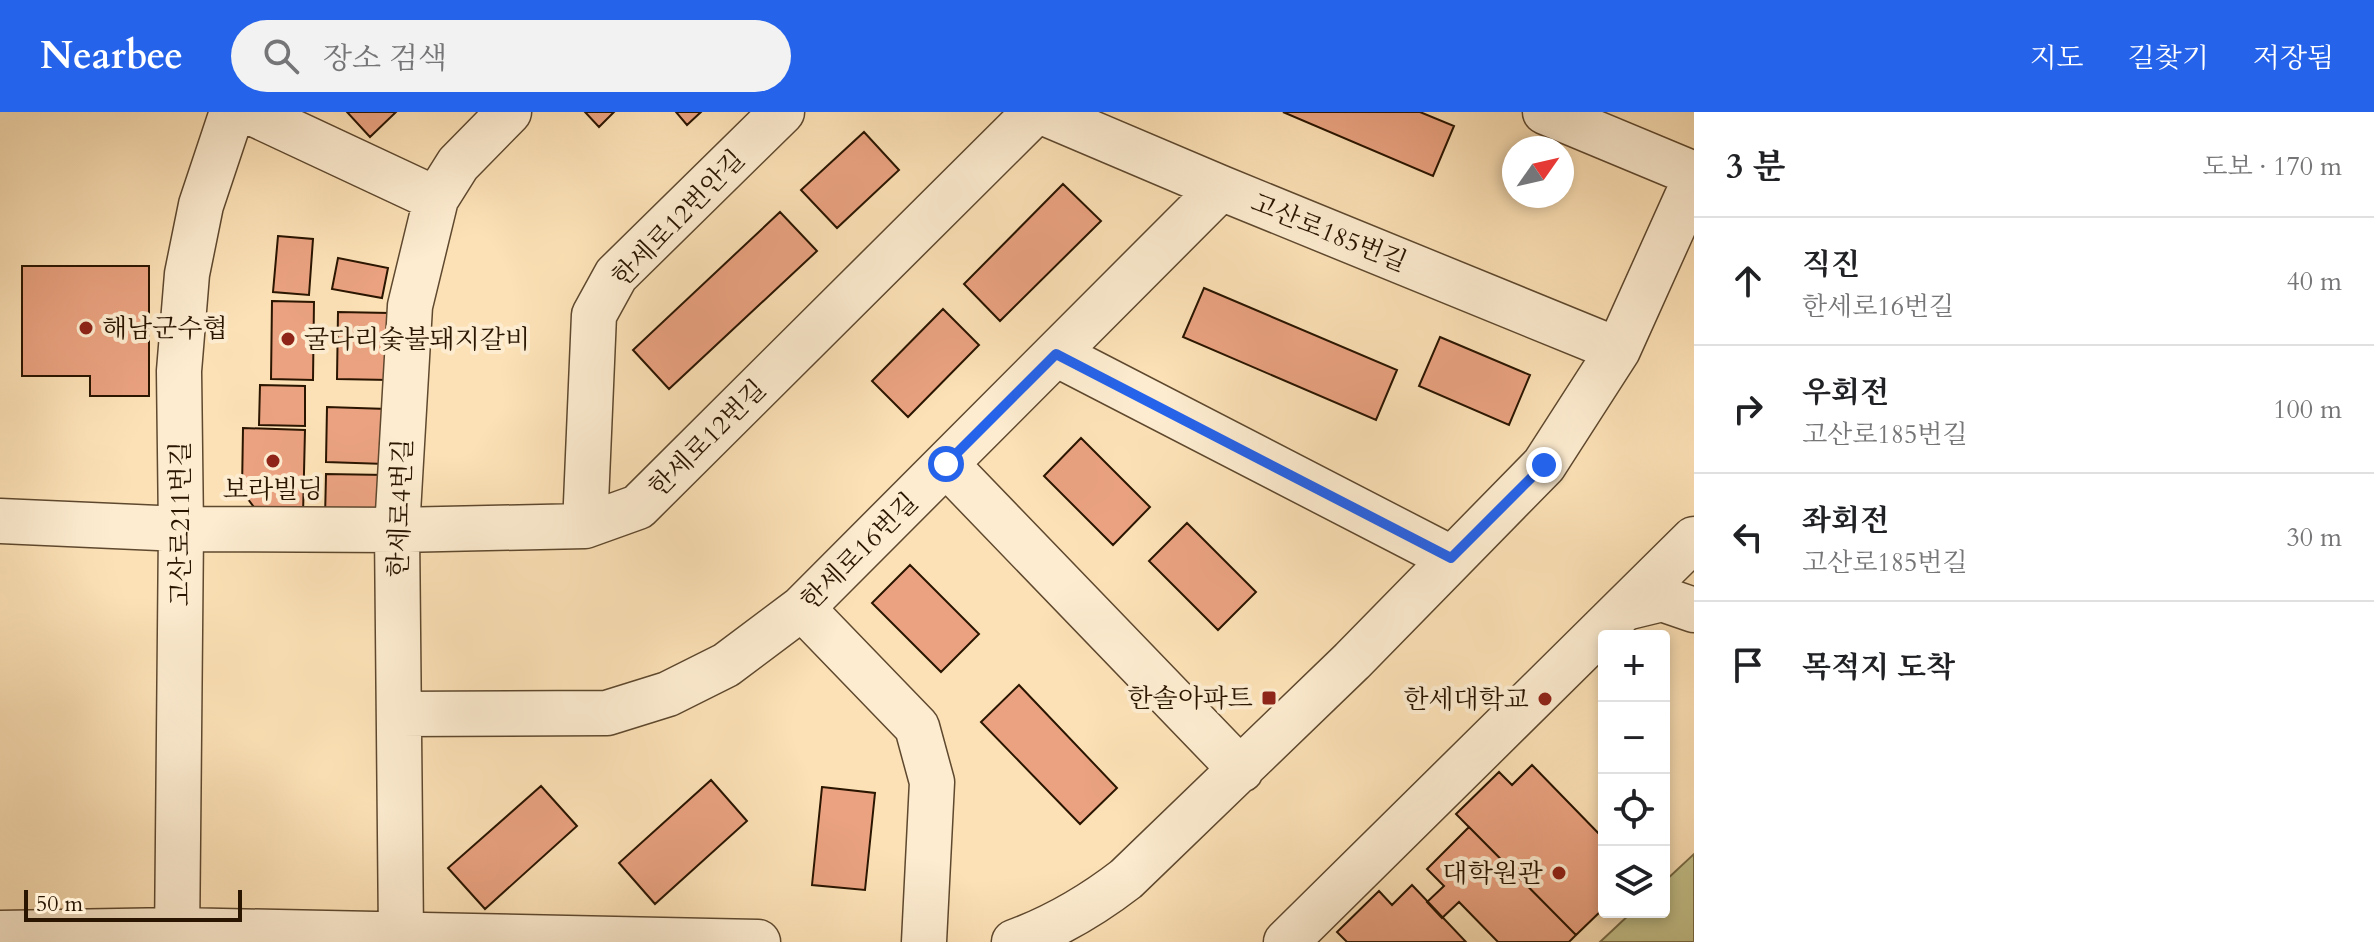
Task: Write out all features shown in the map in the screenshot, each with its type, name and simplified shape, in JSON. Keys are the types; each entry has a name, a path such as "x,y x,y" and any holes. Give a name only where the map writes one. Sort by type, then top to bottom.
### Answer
{"street":[{"name":"고산로211번길","path":"177,936 181,529 179,371 187,274 201,205 232,112"},
{"path":"250,112 436,199"},
{"name":"한세로4번길","path":"401,934 397,530 410,306 436,199 458,164 509,112"},
{"name":"한세로12번안길","path":"585,526 594,315 616,275 782,112"},
{"name":"한세로12번길","path":"0,521 181,529 397,530 585,526 638,507 1035,112"},
{"name":"고산로185번길","path":"1042,112 1618,350"},
{"path":"1545,112 1694,174"},
{"path":"1014,942 1048,929 1097,902 1126,879 1352,661 1544,465 1618,350 1694,181"},
{"name":"한세로16번길","path":"399,714 607,713 668,694 726,665 802,608 1221,188"},
{"path":"1056,354 1451,558"},
{"path":"946,464 1241,770"},
{"path":"1286,942 1694,539"},
{"path":"1625,608 1662,599 1694,610"},
{"path":"802,608 917,727 932,782 924,942"},
{"path":"0,933 177,936 401,934 758,942"}],"shaded area":[{"path":"1694,854 1694,942 1600,942 1626,918 1670,918 1670,876"}],"building":[{"path":"347,112 396,112 370,137"},
{"path":"585,112 614,112 599,127"},
{"path":"676,112 701,112 687,125"},
{"path":"1283,112 1420,112 1454,126 1433,176"},
{"path":"864,132 899,170 837,228 801,190"},
{"path":"1063,184 1101,221 1000,321 964,284"},
{"path":"780,212 817,251 669,389 633,350"},
{"path":"278,236 313,239 309,295 273,292"},
{"path":"338,258 388,268 382,298 332,289"},
{"path":"22,266 149,266 149,396 90,396 90,376 22,376"},
{"path":"1204,288 1397,370 1376,420 1183,337"},
{"path":"272,301 314,302 313,380 271,379"},
{"path":"943,309 979,345 908,417 872,381"},
{"path":"338,312 390,313 389,380 337,379"},
{"path":"1440,337 1530,375 1509,425 1419,386"},
{"path":"260,385 305,386 305,426 259,425"},
{"path":"327,407 387,409 385,464 326,462"},
{"name":"보라빌딩","path":"243,428 305,430 303,515 259,514 242,491"},
{"path":"1081,438 1150,507 1113,545 1044,476"},
{"path":"326,474 386,475 385,508 325,518"},
{"path":"1187,523 1256,592 1218,630 1149,561"},
{"path":"910,565 979,634 941,672 872,603"},
{"path":"1019,685 1117,788 1080,824 981,722"},
{"name":"대학원관","path":"1532,765 1598,833 1598,914 1576,935 1456,814 1499,772 1512,785"},
{"path":"711,780 747,821 655,904 619,863"},
{"path":"541,786 577,826 485,909 448,868"},
{"path":"822,787 875,793 865,890 812,885"},
{"path":"1469,827 1576,935 1569,942 1498,942 1459,902 1442,918 1427,902 1444,886 1427,869"},
{"path":"1412,885 1466,942 1347,942 1337,932 1379,891 1392,905"}],"place":[{"name":"해남군수협","path":"86,328"},
{"name":"굴다리숯불돼지갈비","path":"288,339"},
{"name":"보라빌딩","path":"273,461"},
{"name":"한솔아파트","path":"1269,698"},
{"name":"한세대학교","path":"1545,699"},
{"name":"대학원관","path":"1559,873"}],"route":[{"path":"946,464 1056,354 1451,558 1544,465"}]}
